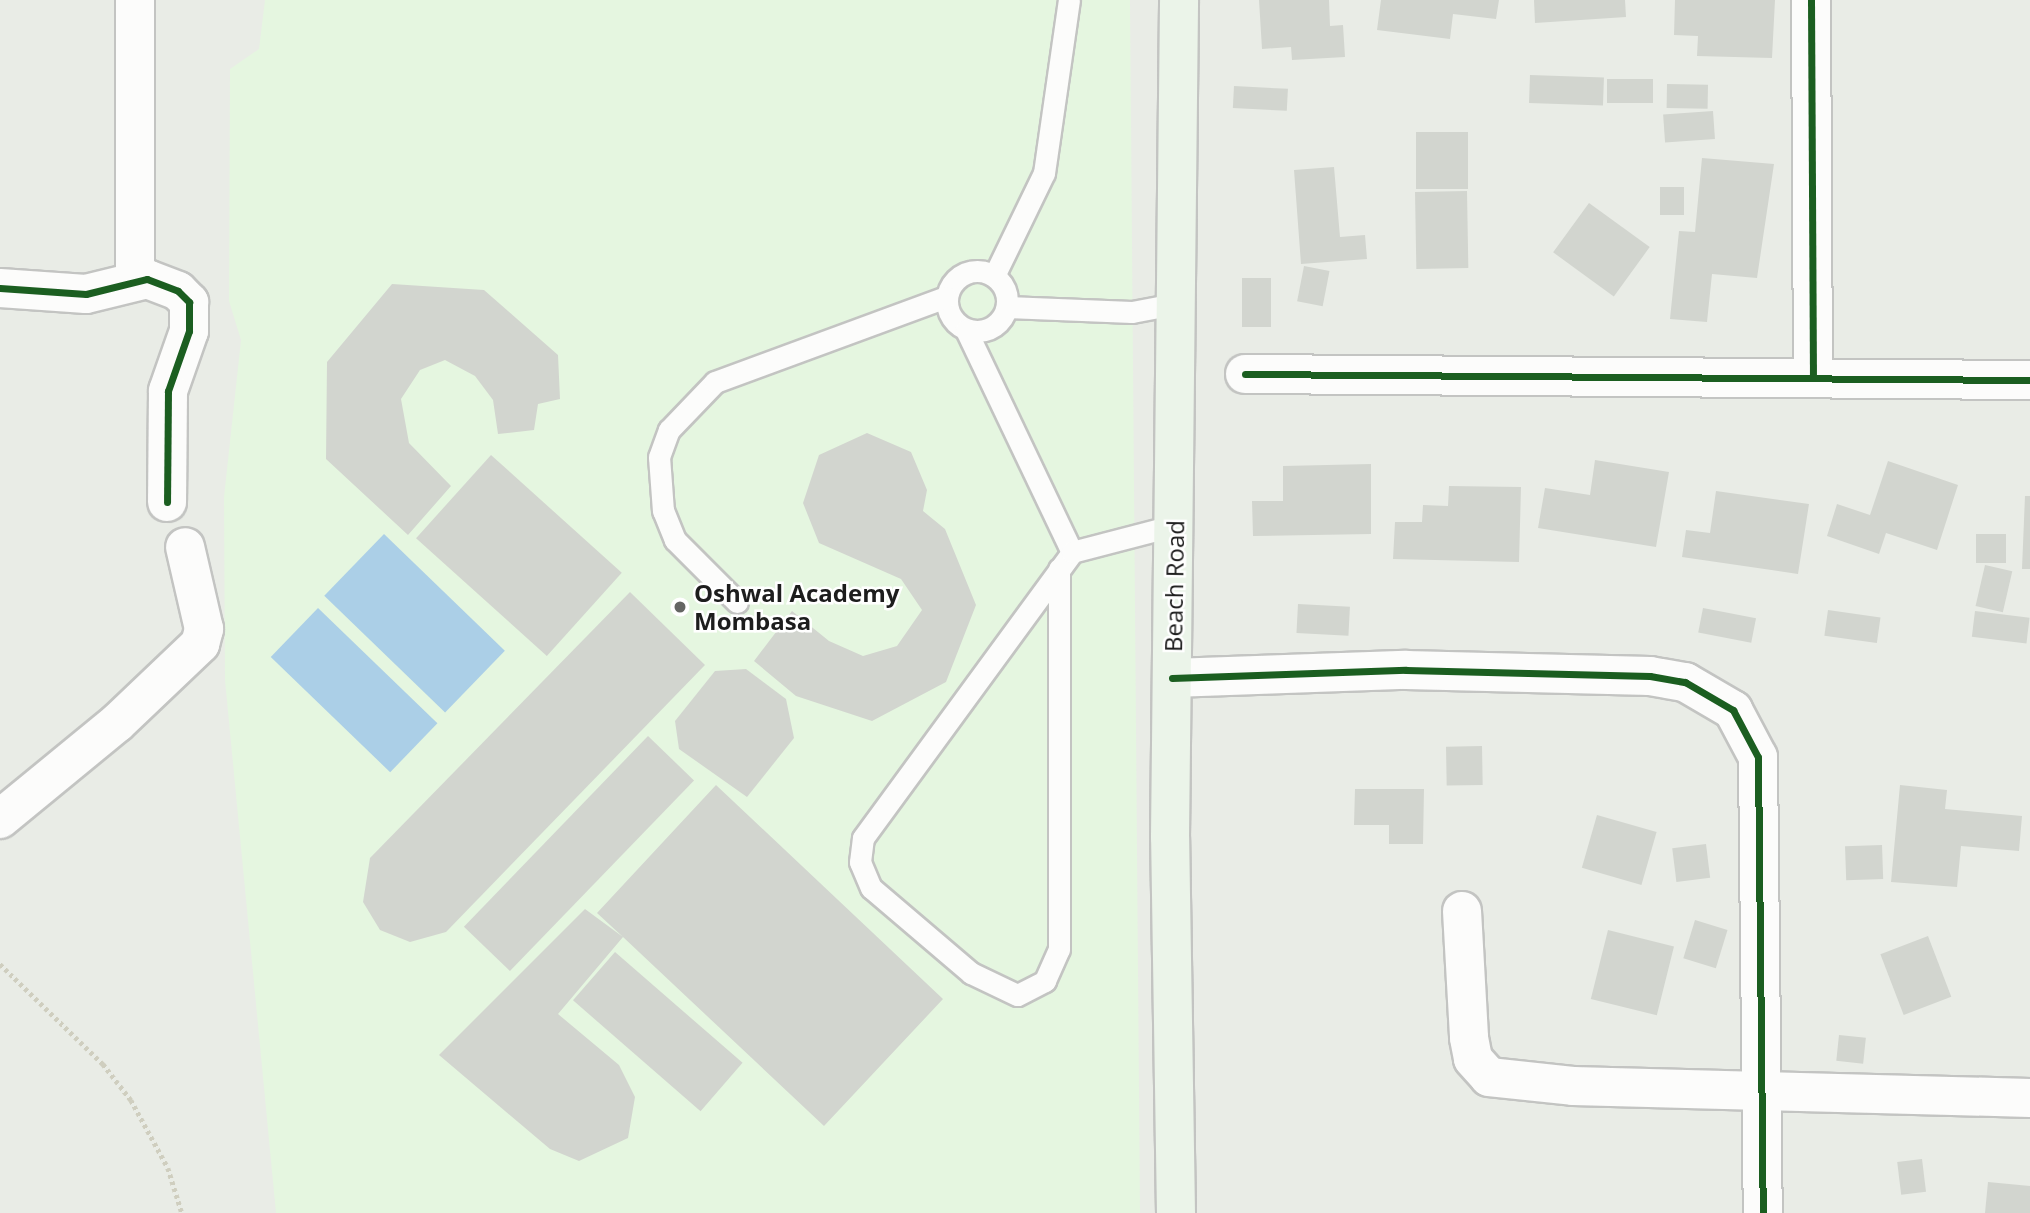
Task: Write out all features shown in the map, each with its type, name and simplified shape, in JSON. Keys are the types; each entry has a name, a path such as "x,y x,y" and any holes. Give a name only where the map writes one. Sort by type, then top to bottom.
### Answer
{"main road":[{"name":"Beach Road","path":"1176,1213 1172,678 1176,525 1174,304 1179,0"}],"street":[{"path":"135,0 135,279"},
{"path":"1811,0 1812,378"},
{"path":"0,288 86,294 111,292 135,279 178,291 191,316 168,391 167,502"},
{"path":"1245,374 2030,380"},
{"path":"0,819 192,655 204,629 185,547"},
{"path":"1172,678 1406,670 1592,673 1667,678 1723,701 1749,731 1758,757 1759,1088 1763,1213"},
{"path":"1462,911 1469,1038 1473,1059 1489,1077 1573,1086 1759,1088 2030,1098"}],"lane":[{"path":"1006,307 994,276 1044,173 1069,0"},
{"path":"737,601 675,540 663,511 659,457 669,430 715,382 946,297 964,273 994,276"},
{"path":"946,297 950,317 965,330 1066,561 1059,949 1045,981 1017,995 971,973 871,887 860,862 863,838 1066,561 1176,525"},
{"path":"1006,307 1132,312 1174,304"},
{"path":"965,330 986,330 1006,307"}],"path":[{"path":"0,964 103,1064 131,1100 168,1168 182,1213"}],"shaded area":[{"name":"Oshwal Academy Mombasa","path":"265,0 1130,0 1140,1213 276,1213 225,680 224,497 241,340 229,301 230,69 259,49"},
{"path":"384,534 505,651 445,713 324,596"},
{"path":"318,608 437,723 390,772 271,657"}],"building":[{"path":"1259,0 1329,0 1330,26 1343,25 1345,57 1292,60 1291,47 1262,49"},
{"path":"1381,0 1499,0 1496,19 1453,14 1450,39 1377,30"},
{"path":"1534,0 1625,0 1626,17 1535,23"},
{"path":"1675,0 1775,0 1772,58 1697,56 1698,36 1674,35"},
{"path":"1530,75 1604,78 1603,106 1529,103"},
{"path":"1607,79 1653,79 1653,103 1607,103"},
{"path":"1667,84 1708,85 1708,109 1667,108"},
{"path":"1234,86 1288,89 1287,111 1233,108"},
{"path":"1713,111 1715,139 1665,142 1663,114"},
{"path":"1416,132 1468,132 1468,189 1416,189"},
{"path":"1702,158 1774,164 1757,278 1712,274 1707,322 1670,319 1679,231 1695,232"},
{"path":"1334,167 1340,237 1365,235 1367,259 1301,264 1294,170"},
{"path":"1660,187 1684,187 1684,215 1660,215"},
{"path":"1467,191 1468,268 1416,269 1415,192"},
{"path":"1589,203 1650,247 1614,296 1553,252"},
{"path":"1304,266 1330,271 1323,306 1297,301"},
{"path":"1242,278 1271,278 1271,327 1242,327"},
{"path":"392,284 484,290 558,355 560,399 538,404 534,430 498,434 493,400 475,376 445,360 420,370 401,399 409,443 451,486 408,535 326,459 327,362"},
{"path":"867,433 911,452 927,490 923,511 945,529 976,605 946,682 872,721 796,696 754,661 792,611 829,641 863,656 897,646 922,610 901,579 819,543 803,503 819,455"},
{"path":"491,455 622,573 547,656 416,538"},
{"path":"1595,460 1669,472 1656,547 1538,528 1545,488 1590,495"},
{"path":"1888,461 1958,485 1937,550 1886,533 1879,554 1827,536 1837,504 1870,515"},
{"path":"1371,464 1371,534 1253,536 1252,501 1283,501 1283,466"},
{"path":"1449,486 1521,487 1519,562 1393,559 1395,522 1422,522 1423,505 1448,506"},
{"path":"1716,491 1809,504 1798,574 1682,557 1686,530 1710,533"},
{"path":"2025,496 2030,496 2030,569 2022,569"},
{"path":"1976,534 2006,534 2006,563 1976,563"},
{"path":"1985,565 2012,571 2003,612 1976,606"},
{"path":"630,592 705,665 446,932 410,942 380,930 363,902 370,858"},
{"path":"1298,604 1350,607 1348,636 1296,633"},
{"path":"1703,608 1756,618 1751,643 1698,633"},
{"path":"1828,610 1880,617 1877,643 1824,636"},
{"path":"1975,611 2030,618 2026,644 1972,637"},
{"path":"746,669 786,699 794,738 747,797 679,749 675,721 715,671"},
{"path":"648,736 694,780 510,971 464,927"},
{"path":"1482,746 1483,785 1447,786 1446,747"},
{"path":"716,785 943,999 824,1126 597,913"},
{"path":"1900,785 1947,790 1945,809 2022,816 2019,851 1961,846 1957,887 1891,882"},
{"path":"1355,789 1424,789 1423,844 1389,844 1389,825 1354,825"},
{"path":"1597,815 1657,832 1641,885 1582,868"},
{"path":"1706,844 1710,878 1676,882 1672,848"},
{"path":"1882,845 1883,879 1846,880 1845,846"},
{"path":"585,909 623,937 558,1014 619,1065 635,1097 628,1138 579,1161 550,1149 439,1055"},
{"path":"1695,920 1728,930 1716,968 1683,958"},
{"path":"1608,930 1674,946 1657,1015 1591,999"},
{"path":"1928,936 1951,997 1904,1015 1880,954"},
{"path":"615,952 743,1063 701,1111 573,1000"},
{"path":"1839,1035 1866,1038 1863,1064 1836,1061"},
{"path":"1922,1159 1926,1192 1901,1195 1897,1162"},
{"path":"1988,1182 2030,1186 2030,1213 1985,1213"}],"cycle path":[{"path":"1811,0 1813,378"},
{"path":"0,288 86,294 147,279 178,291 189,302 189,331 168,391 167,502"},
{"path":"1245,374 2030,380"},
{"path":"1172,678 1406,670 1650,676 1685,682 1733,710 1758,757 1763,1213"}],"place":[{"name":"Oshwal Academy Mombasa","path":"680,607"}]}
